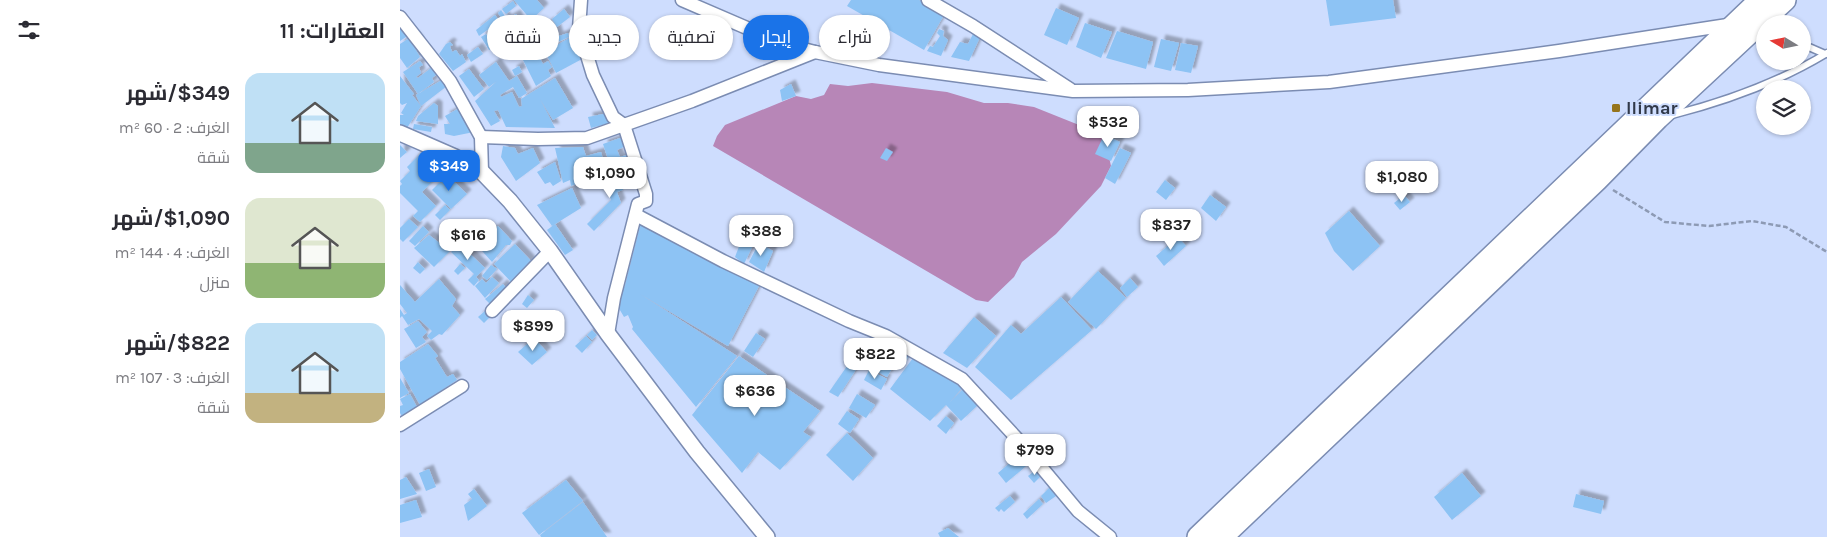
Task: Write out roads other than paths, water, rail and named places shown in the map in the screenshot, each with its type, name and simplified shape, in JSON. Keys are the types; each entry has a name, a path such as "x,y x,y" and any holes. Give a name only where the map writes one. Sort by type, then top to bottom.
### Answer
{"highway":[{"path":"1198,537 1752,14 1785,0"},
{"path":"1222,537 1597,180 1658,118 1752,14"}],"street":[{"path":"581,0 579,29 593,75 614,116 624,125 646,194 646,201 638,204 614,298 608,334"},
{"path":"682,0 784,44 814,52 879,65 1073,92 1128,92 1329,82 1559,51 1752,14"},
{"path":"928,0 973,26 1073,92"},
{"path":"400,17 450,81 482,137 482,172"},
{"path":"482,137 587,138 692,100 814,52"},
{"path":"400,133 455,157 482,172 510,201 550,251 608,334 697,452 767,537"},
{"path":"636,215 732,265 849,321 886,336 962,379 1022,444 1078,511 1110,537"},
{"path":"492,312 550,251"},
{"path":"400,425 462,386"}],"lane":[{"path":"1811,48 1826,54"},
{"path":"1658,118 1718,102 1794,71 1826,54"}],"place":[{"name":"Ilimar","path":"1616,108"}]}
